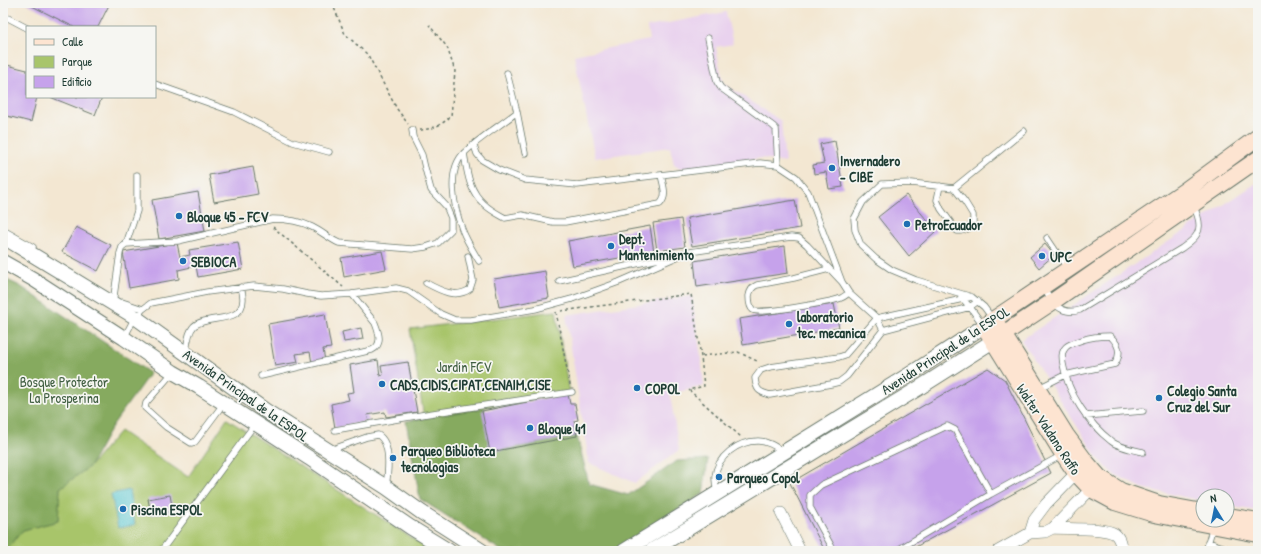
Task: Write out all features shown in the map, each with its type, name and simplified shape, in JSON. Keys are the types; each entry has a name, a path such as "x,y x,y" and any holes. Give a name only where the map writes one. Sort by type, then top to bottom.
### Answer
{"main road":[{"name":"Avenida Principal de la ESPOL","path":"998,338 1052,302 1188,199 1258,137"},
{"name":"Avenida Principal de la ESPOL","path":"989,323 1068,270 1258,159"},
{"path":"989,323 998,338"},
{"name":"Walter Valdano Raffo","path":"998,338 1038,389 1061,444 1086,462 1099,477 1121,491 1159,504 1195,511"},
{"name":"Walter Valdano Raffo","path":"998,338 1061,444 1076,473 1091,489 1115,502 1154,514 1195,522"},
{"path":"1235,517 1258,521"},
{"name":"Walter Valdano Raffo","path":"1225,528 1258,534"}],"street":[{"name":"Avenida Principal de la ESPOL","path":"5,236 47,258 113,300 139,313 186,354 266,411 386,487 421,512 482,551"},
{"path":"33,279 47,258"},
{"name":"Avenida Principal de la ESPOL","path":"3,262 33,279 174,372 200,387 309,458 410,527 450,551"},
{"name":"Avenida Principal de la ESPOL","path":"624,551 989,323"},
{"name":"Avenida Principal de la ESPOL","path":"651,551 919,388 998,338"},
{"path":"200,387 212,372"},
{"path":"309,458 316,444"},
{"path":"1030,533 1034,520 1046,504 1076,473"},
{"path":"998,551 1030,533 1045,532 1053,528 1091,489"},
{"path":"410,527 421,512"},
{"path":"781,513 800,551"},
{"path":"1053,528 1102,530 1115,534 1121,543 1122,551"}],"lane":[{"path":"3,18 8,18 26,27"},
{"path":"708,38 717,82 721,88 776,129 778,164"},
{"path":"507,73 525,153"},
{"path":"156,84 234,112 293,142 329,152"},
{"path":"479,261 462,229 455,202 452,180 456,164 464,153 517,112"},
{"path":"126,244 178,240 265,221 285,219 300,222 314,228 330,239 340,243 412,249 438,243 451,230 451,218 446,206 431,190 422,155 413,137 412,130"},
{"path":"954,188 1024,131"},
{"path":"474,145 482,160 499,170 525,180 577,185 760,163 778,164 796,177 808,192 842,282 849,293 877,318 883,330"},
{"path":"464,153 469,183 475,193 484,204 505,218 522,215 553,222 565,222 660,204 664,200 665,196 661,175"},
{"path":"113,300 120,253 122,247 126,244 137,211 137,175"},
{"path":"940,186 938,200 941,209 957,231 968,229 973,222 973,215 954,188 940,186 912,183 882,184 863,202 854,220 855,230 860,245 892,270 916,280 972,297 978,301 989,323"},
{"path":"1043,287 1052,302 1068,312 1080,310 1182,248 1194,238 1198,233 1198,217 1188,199"},
{"path":"559,281 686,253 791,236 799,238 807,244 842,282"},
{"path":"1047,238 1068,270"},
{"path":"124,338 139,313 151,303 254,286 269,287 321,296 352,294 396,288 408,291 441,314 455,320 471,320 535,309 572,299 619,282 686,253"},
{"path":"426,283 439,290 452,294 463,294 470,289 473,280 468,256"},
{"path":"829,269 753,287 750,291 749,299 751,309 755,312 765,312 816,304 841,298 849,293"},
{"path":"186,354 190,332 194,326 202,322 225,318 235,314 242,307 243,300 241,287"},
{"path":"958,292 970,307 989,323"},
{"path":"261,376 377,348 379,343 375,323 352,294"},
{"path":"972,297 877,318 846,355 770,367 761,370 755,378 756,387 762,393 770,395 839,382 847,376 883,330 970,307 978,301"},
{"path":"1038,389 1065,375 1115,364 1119,358 1119,352 1116,342 1110,336 1093,337 1070,344 1065,348 1062,355 1065,375 1086,416 1096,428 1113,443 1143,452"},
{"path":"174,372 146,403 145,408 166,427 192,443 195,442 224,403"},
{"path":"336,430 426,414 572,392"},
{"path":"1086,416 1143,411"},
{"path":"161,551 256,424"},
{"path":"834,551 810,507 810,495 821,485 947,426 955,430 991,494"},
{"path":"328,451 367,437 378,435 382,438 387,450 388,462 386,487"},
{"path":"717,494 715,477 720,462 731,449 746,442 760,441 773,445 784,452"},
{"path":"896,551 991,494 1061,444"},
{"path":"1206,551 1213,528"},
{"path":"1208,542 1233,551"}],"path":[{"path":"332,3 346,34 368,55 398,109 412,130 428,130 443,124 451,116 455,71 447,47 429,25"},
{"path":"265,221 352,294"},
{"path":"572,392 556,311 691,294 701,356 704,386 689,390 746,442"},
{"path":"701,356 738,352 770,367"}],"shaded area":[{"path":"726,12 733,44 716,47 723,83 781,121 785,163 762,158 682,169 674,164 670,147 595,158 574,55 649,40 647,27"},
{"name":"Colegio Santa Cruz del Sur","path":"1258,182 1258,511 1235,507 1235,488 1195,488 1195,499 1142,488 1112,473 1097,457 1021,340"},
{"name":"COPOL","path":"692,296 704,386 670,394 679,450 635,483 589,463 566,315"}],"green space":[{"name":"Bosque Protector La Prosperina","path":"3,278 20,286 150,373 112,426 90,466 60,488 58,521 23,530 5,551 3,551"},
{"name":"Jardín FCV","path":"556,311 569,393 424,418 410,329"},
{"path":"484,408 490,452 577,436 589,484 628,495 677,461 708,459 703,494 611,551 502,551 420,499 406,421"},
{"path":"227,419 432,551 5,551 23,530 58,521 60,488 90,466 120,431 188,477"}],"water":[{"name":"Piscina ESPOL","path":"129,490 135,525 118,528 111,494"}],"building":[{"path":"26,3 110,3 98,26 72,26"},
{"path":"3,64 26,70 26,98 37,98 31,122 3,115"},
{"path":"52,98 102,98 95,115"},
{"name":"Invernadero - CIBE","path":"835,141 843,187 829,189 826,172 814,174 813,165 824,163 820,144"},
{"path":"253,167 258,194 214,202 209,175"},
{"name":"Bloque 45 - FCV","path":"198,192 205,231 159,239 152,200"},
{"name":"PetroEcuador","path":"906,195 936,231 909,256 878,217"},
{"path":"795,200 800,228 692,246 687,218"},
{"path":"681,219 685,247 657,251 653,223"},
{"name":"Dept. Mantenimiento","path":"650,226 654,252 573,266 568,241"},
{"path":"76,227 111,245 98,271 62,252"},
{"name":"SEBIOCA","path":"238,242 243,269 198,277 196,266 178,270 179,279 129,288 123,252 177,243 180,257 190,255 189,250"},
{"name":"UPC","path":"1045,244 1054,255 1039,268 1030,257"},
{"path":"785,246 788,273 697,287 694,261"},
{"path":"382,251 386,269 344,277 341,258"},
{"path":"545,271 549,298 499,307 494,279"},
{"name":"laboratorio tec. mecanica","path":"834,304 839,328 743,345 739,319"},
{"path":"325,314 331,348 323,349 325,361 312,363 310,352 296,354 298,362 275,366 268,324"},
{"path":"361,328 363,339 344,342 342,332"},
{"name":"CADS,CIDIS,CIPAT,CENAIM,CISE","path":"378,360 380,376 383,375 381,366 408,362 417,412 386,417 385,412 367,415 369,421 335,428 331,404 349,400 347,393 354,392 350,365"},
{"path":"988,368 1005,380 1051,473 908,551 825,551 790,483"},
{"name":"Bloque 41","path":"568,394 570,404 575,404 578,420 574,421 577,436 490,452 482,411"},
{"path":"170,495 173,511 151,515 148,499"}],"place":[{"name":"Invernadero - CIBE","path":"832,168"},
{"name":"Bloque 45 - FCV","path":"179,216"},
{"name":"PetroEcuador","path":"907,224"},
{"name":"Dept. Mantenimiento","path":"611,246"},
{"name":"UPC","path":"1042,256"},
{"name":"SEBIOCA","path":"183,261"},
{"name":"laboratorio tec. mecanica","path":"789,324"},
{"name":"CADS,CIDIS,CIPAT,CENAIM,CISE","path":"382,384"},
{"name":"COPOL","path":"637,388"},
{"name":"Colegio Santa Cruz del Sur","path":"1159,398"},
{"name":"Bloque 41","path":"530,428"},
{"name":"Parqueo Biblioteca tecnologias","path":"393,458"},
{"name":"Parqueo Copol","path":"719,477"},
{"name":"Piscina ESPOL","path":"123,509"}]}
